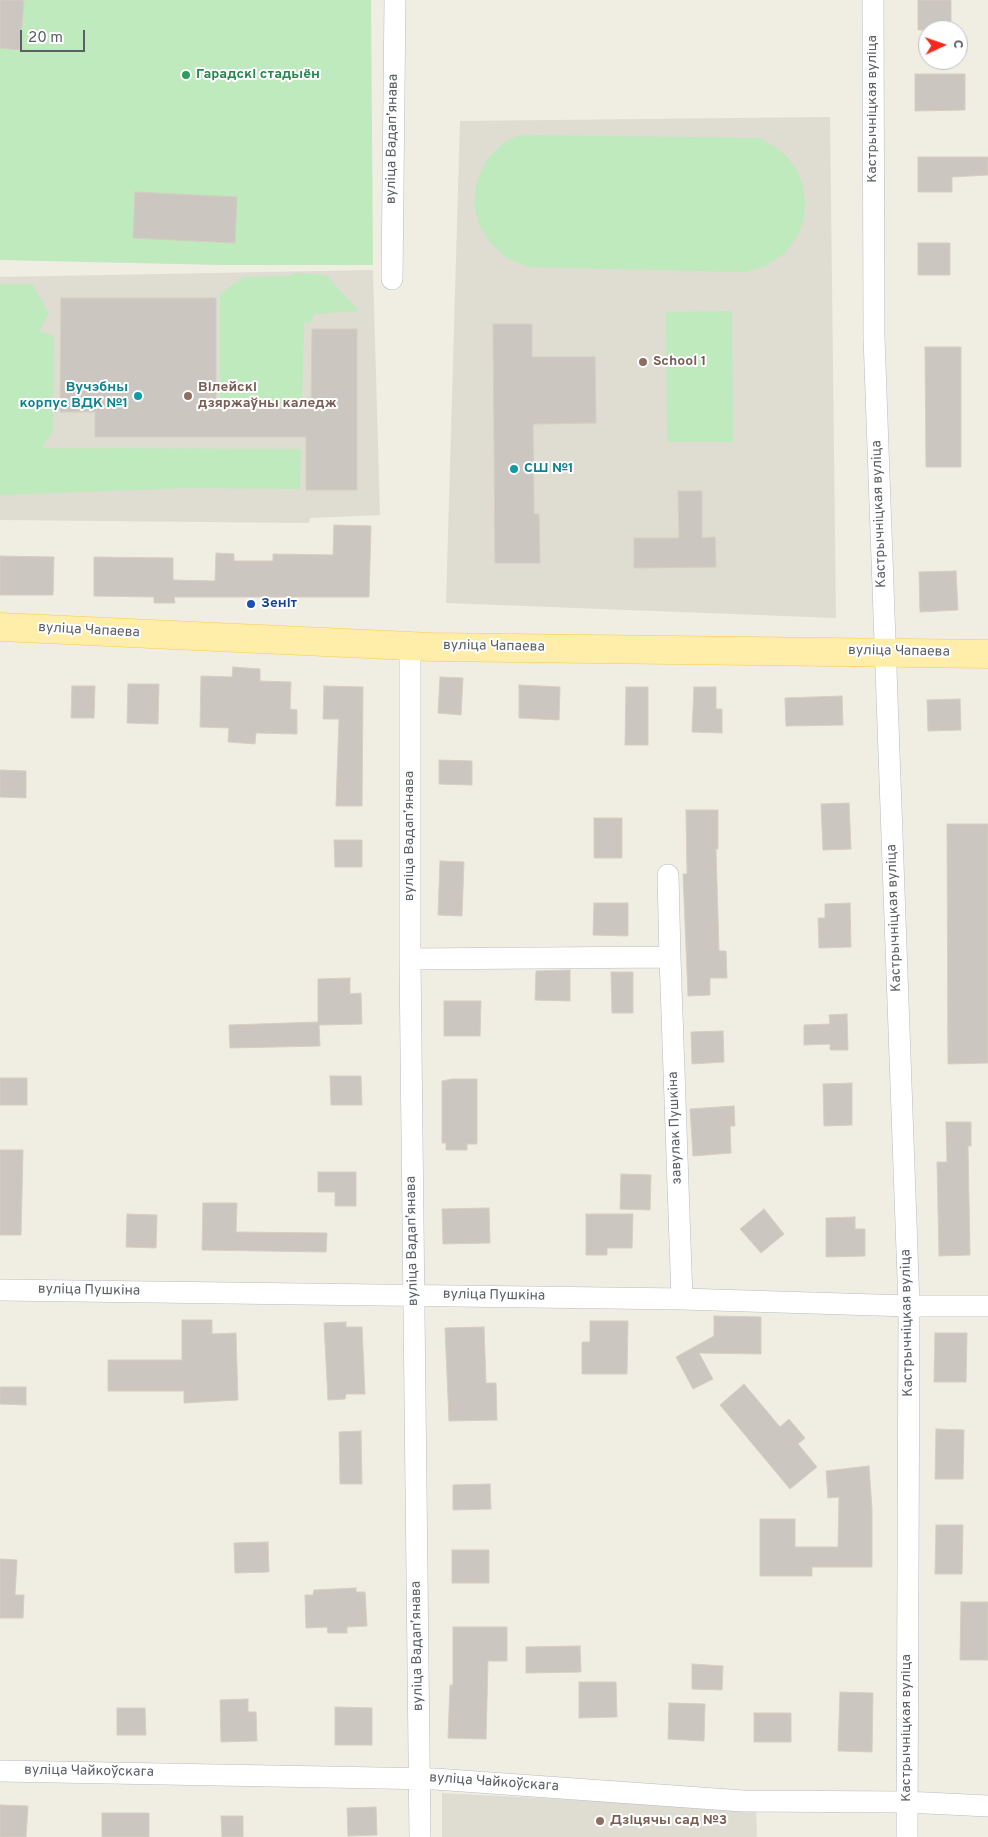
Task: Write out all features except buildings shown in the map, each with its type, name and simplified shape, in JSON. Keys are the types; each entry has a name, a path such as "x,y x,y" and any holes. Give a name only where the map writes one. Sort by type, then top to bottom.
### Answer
{"main road":[{"name":"вуліца Чапаева","path":"0,627 410,646 988,654"}],"street":[{"name":"вуліца Вадапʼянава","path":"392,279 395,0"},
{"name":"Кастрычніцкая вуліца","path":"873,0 874,337 909,1306 907,1837"},
{"name":"вуліца Вадапʼянава","path":"410,646 410,959 420,1837"},
{"name":"завулак Пушкіна","path":"668,875 682,1299"},
{"path":"410,959 670,957"},
{"name":"вуліца Пушкіна","path":"0,1290 414,1294 909,1306 988,1306"},
{"name":"вуліца Чайкоўскага","path":"0,1771 419,1779 743,1801 906,1802 988,1806"}],"shaded area":[{"name":"School 1","path":"830,117 836,618 446,603 460,121"},
{"name":"Вілейскі дзяржаўны каледж","path":"373,270 380,515 310,518 309,523 0,520 0,277"},
{"name":"Дзіцячы сад №3","path":"442,1793 598,1801 756,1805 757,1837 442,1837"}],"green space":[{"name":"Гарадскі стадыён","path":"0,0 371,0 373,265 222,265 0,260"},
{"path":"517,136 759,138 774,146 787,157 797,170 803,186 805,202 804,219 798,235 785,253 766,266 745,272 529,267 508,259 491,244 479,225 474,203 477,181 487,160 502,144"},
{"path":"293,273 326,275 359,311 314,314 310,323 304,323 302,403 220,405 220,294 243,277 291,276"},
{"path":"0,284 32,284 49,313 39,331 54,336 53,432 41,448 301,449 300,489 188,488 0,495"},
{"path":"732,311 733,442 667,442 666,312"}],"place":[{"name":"Гарадскі стадыён","path":"186,75"},
{"name":"School 1","path":"643,362"},
{"name":"Вучэбны корпус ВДК №1","path":"138,396"},
{"name":"Вілейскі дзяржаўны каледж","path":"188,396"},
{"name":"СШ №1","path":"514,469"},
{"name":"Зеніт","path":"251,604"},
{"name":"Дзіцячы сад №3","path":"600,1821"}]}
